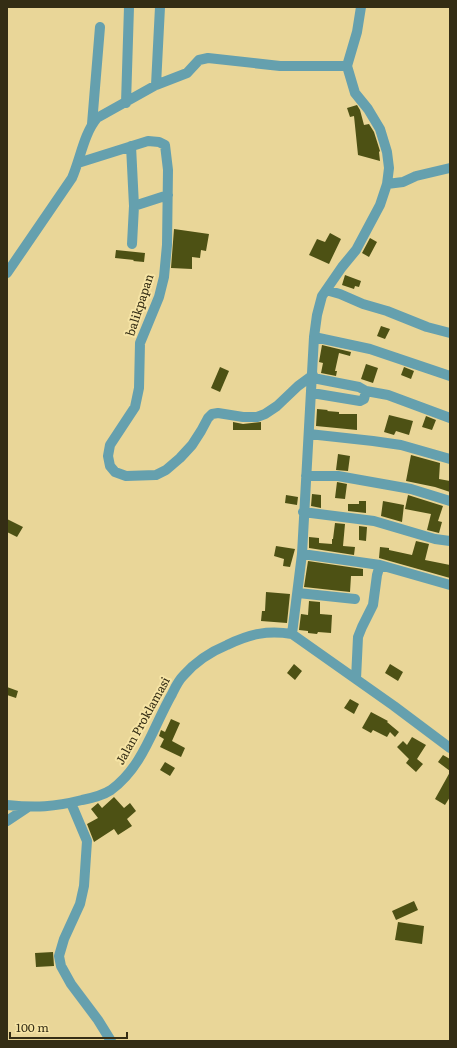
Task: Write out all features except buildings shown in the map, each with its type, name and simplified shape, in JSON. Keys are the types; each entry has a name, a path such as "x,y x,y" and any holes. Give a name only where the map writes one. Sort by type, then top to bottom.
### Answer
{"street":[{"path":"126,103 129,7"},
{"path":"156,85 160,7"},
{"path":"361,7 357,32 347,66 354,93 368,109 380,129 387,152 389,168 387,184 380,205 356,250 322,296 317,316 314,337 312,393 303,512 302,554 292,634 394,706 450,748"},
{"path":"7,273 72,178 78,163 92,124 100,27"},
{"path":"92,124 97,118 156,85 187,73 199,60 208,58 280,66 347,66"},
{"name":"balikpapan","path":"78,163 148,140 166,145 168,196 164,277 159,297 140,343 139,388 136,407 110,445 108,456 110,466 115,472 126,476 156,475 166,470 192,445 202,431 208,418 218,413 243,417 257,417 265,414 298,386 313,377"},
{"path":"131,146 134,206 132,244"},
{"path":"387,184 403,182 416,176 450,168"},
{"path":"134,206 168,196"},
{"path":"326,290 387,311 427,328 450,333"},
{"path":"314,337 370,349 450,376"},
{"path":"313,377 359,387 366,391 388,395 450,418"},
{"path":"312,393 360,401 364,399 366,391"},
{"path":"309,434 401,445 450,459"},
{"path":"306,476 338,476 411,489 450,501"},
{"path":"303,512 374,521 450,541"},
{"path":"302,554 380,565 450,585"},
{"path":"356,679 358,637 373,605 377,575 380,565"},
{"path":"298,593 355,599"},
{"name":"Jalan Proklamasi","path":"7,805 48,807 96,797 109,791 126,778 150,738 164,707 182,677 200,659 237,640 260,633 276,632 292,634"},
{"path":"71,803 87,841 84,886 80,904 64,938 58,956 61,966 71,984 98,1020 111,1041"},
{"path":"7,821 28,807"}]}
